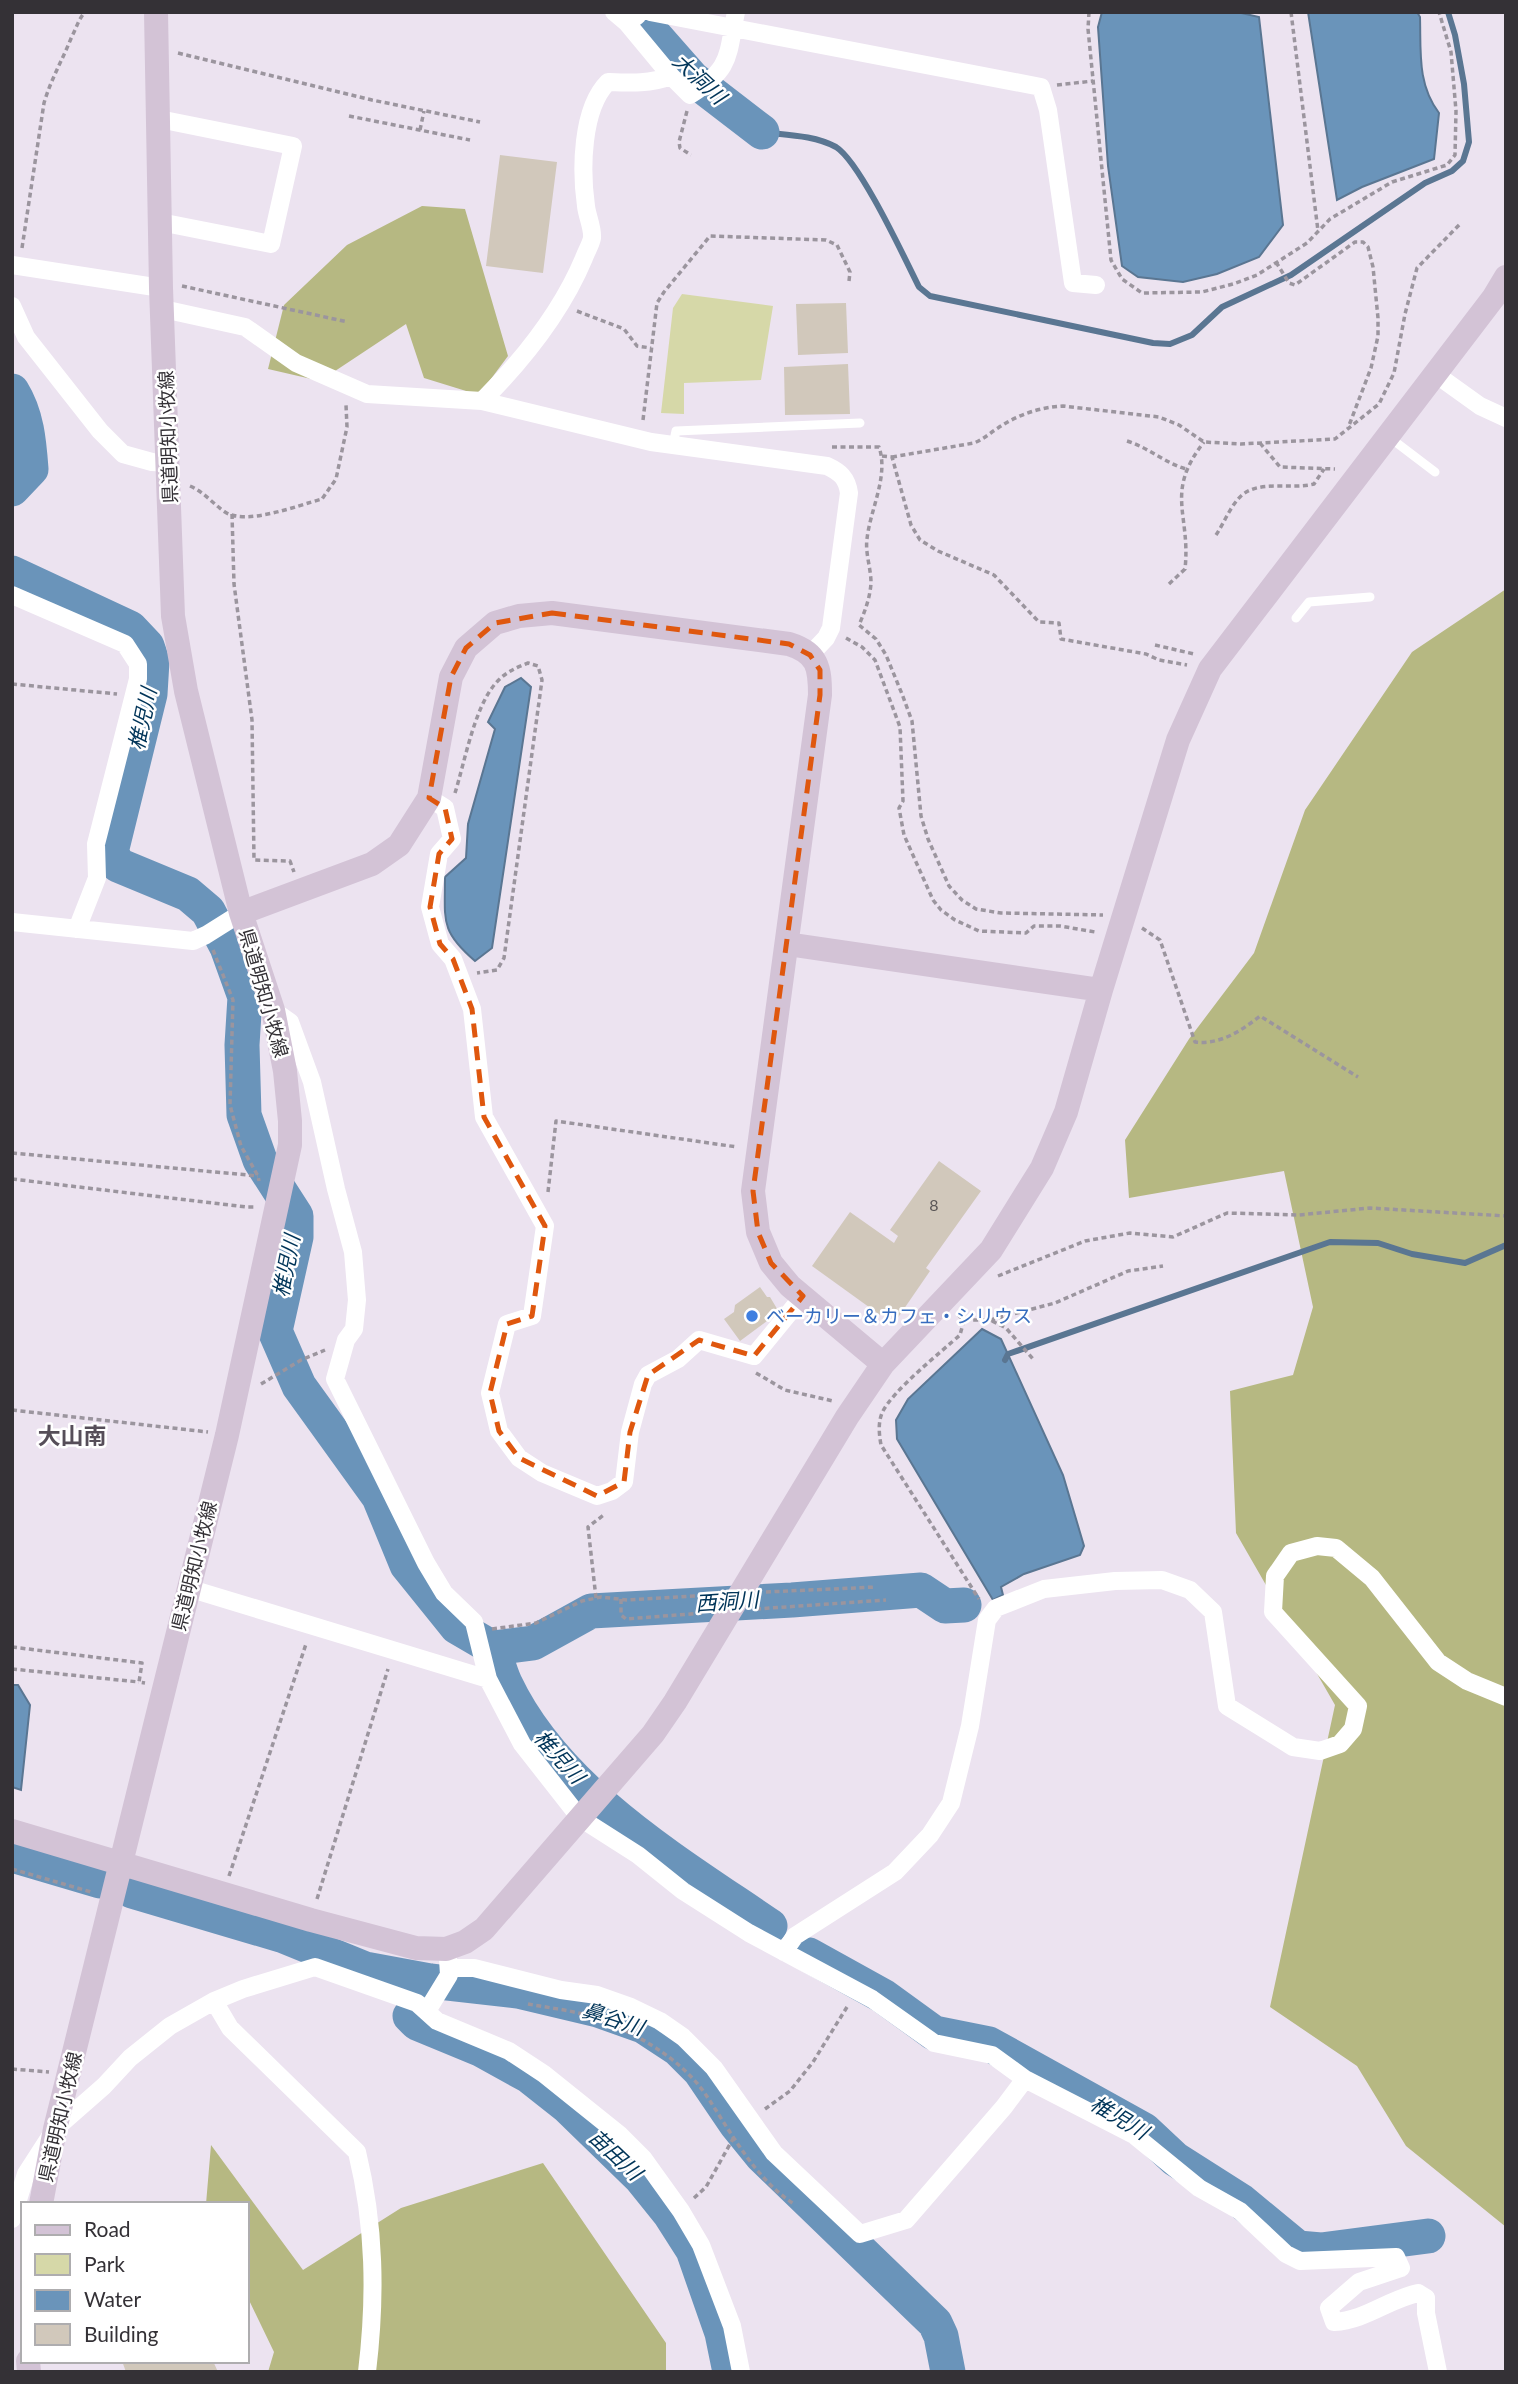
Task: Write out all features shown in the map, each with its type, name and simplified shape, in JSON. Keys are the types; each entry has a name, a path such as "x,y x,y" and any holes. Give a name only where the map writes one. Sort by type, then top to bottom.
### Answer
{"street":[{"name":"県道明知小牧線","path":"41,2202 55,2129 227,1434 267,1209 286,1172 290,1121 285,1071 273,1010 236,916 186,691 173,616 156,12"},
{"path":"643,12 621,17 671,76 699,89 719,74 727,61 734,21"},
{"path":"650,12 734,21 1041,87 1048,110 1073,283 1096,285"},
{"path":"482,401 516,366 544,330 578,272 592,238 582,164 593,111 603,88 608,82 639,84 656,82 671,76"},
{"path":"159,119 293,146 271,244 160,222"},
{"path":"13,265 162,292 245,327 296,363 367,394 482,401 641,440 827,466 843,476 849,493 831,628 826,638 810,655"},
{"path":"427,2011 439,1994 448,1964 465,1942 484,1929 653,1734 855,1405 883,1364 991,1250 1042,1168 1066,1112 1178,740 1210,670 1434,373 1494,298 1506,277"},
{"path":"12,306 26,337 100,431 123,454 152,462 169,472"},
{"path":"1434,373 1479,406 1506,418"},
{"path":"12,595 125,644 138,664 138,679 96,845 97,878 76,929"},
{"path":"12,922 193,941 236,916 372,864 399,845 429,799 451,677 466,648 495,623 519,616 552,613 789,644 802,648 820,670 820,695 753,1191 758,1232 771,1263 790,1286 883,1364"},
{"path":"429,799 445,808 452,839 439,854 430,907 440,944 453,960 472,1009 484,1117 545,1226 532,1316 507,1324 490,1393 499,1431 519,1458 542,1473 597,1496 612,1491 624,1482 630,1432 648,1375 678,1359 699,1340 754,1356 803,1296"},
{"path":"787,944 1101,990"},
{"path":"273,1010 290,1022 312,1082 353,1252 357,1300 354,1329 346,1340 335,1379 426,1563 444,1593 474,1622 488,1679 522,1744 584,1814 684,1891 749,1933 872,1999 934,2043 992,2055 1025,2079 1134,2135 1199,2188 1240,2211 1286,2254 1300,2261 1396,2257 1401,2269 1359,2282 1328,2308 1334,2322 1353,2321 1402,2297 1418,2293 1426,2298 1426,2314 1438,2372"},
{"path":"784,1952 795,1936 895,1872 930,1835 951,1803 970,1726 990,1616 996,1608 1044,1589 1115,1581 1162,1580 1190,1590 1213,1612 1227,1706 1293,1747 1320,1751 1340,1744 1353,1730 1358,1706 1273,1612 1275,1576 1292,1553 1317,1546 1336,1548 1372,1578 1438,1662 1467,1681 1506,1697"},
{"path":"188,1588 488,1679"},
{"path":"12,1831 311,1920 416,1948 448,1964 561,1990 597,1995 631,2007 683,2037 714,2068 774,2153 860,2234 906,2220 1025,2079"},
{"path":"12,2219 26,2174 55,2129 140,2050 170,2026 214,2001 243,1989 315,1967 417,2003 437,2021 509,2051 544,2074 620,2135 643,2158 681,2211 701,2245 732,2326 741,2372"},
{"path":"214,2001 230,2028 357,2152 373,2255 372,2330 367,2372"}],"lane":[{"path":"673,445 676,431 860,423"},
{"path":"1388,436 1435,472"},
{"path":"1296,618 1309,602 1370,597"}],"path":[{"path":"13,265 21,255 44,103 78,20 85,12"},
{"path":"1089,12 1088,29 1111,260 1122,279 1142,293 1202,292 1257,275 1307,243 1330,219 1392,182 1447,165 1455,155 1456,111 1451,52 1439,12"},
{"path":"1291,12 1318,232"},
{"path":"157,48 480,122"},
{"path":"1041,87 1093,81"},
{"path":"691,155 680,148 680,142 699,89"},
{"path":"420,130 424,111"},
{"path":"349,116 470,140"},
{"path":"882,456 892,457 974,443 1025,414 1063,405 1159,417 1179,425 1204,442 1261,443 1335,439 1379,404 1394,373 1417,268 1460,224"},
{"path":"641,440 657,303 710,236 826,240 837,245 850,272 849,281"},
{"path":"1277,264 1289,283 1295,285 1355,242 1363,242 1368,247 1373,267 1378,336 1371,368 1347,430"},
{"path":"162,292 348,322"},
{"path":"559,305 610,322 624,329 638,346 651,348"},
{"path":"169,472 204,493 227,514 251,517 322,499 336,479 343,453 347,427 346,385"},
{"path":"1127,441 1186,469"},
{"path":"1169,584 1185,569 1186,530 1180,500 1186,469 1204,442"},
{"path":"1261,443 1280,467 1362,470"},
{"path":"892,457 905,508 920,540 938,551 994,575 1039,622 1059,623 1061,639 1146,654 1159,660 1210,670"},
{"path":"1216,534 1239,498 1248,490 1314,484 1324,469"},
{"path":"232,514 233,584 252,720 254,860 290,861 300,891"},
{"path":"853,627 859,625"},
{"path":"846,630 845,638 862,647 875,660 885,683 902,738 900,762 903,801 899,808 904,835 933,900 941,910 979,931 1026,933 1034,926 1059,926 1085,929 1117,939"},
{"path":"1155,645 1197,655 1210,670"},
{"path":"886,654 912,721 921,816 928,839 949,886 962,900 976,909 989,911 1124,916 1160,940 1195,1042 1222,1040 1260,1016 1358,1077"},
{"path":"447,818 484,702 494,685 506,673 528,663 538,666 542,680 504,958 497,970 480,974 453,960"},
{"path":"12,684 133,695"},
{"path":"209,934 233,1000 230,1105 241,1146 258,1176 259,1185"},
{"path":"545,1226 556,1121 758,1150"},
{"path":"12,1153 258,1176"},
{"path":"12,1180 267,1209"},
{"path":"974,1269 996,1277 1085,1241 1130,1233 1173,1237 1227,1213 1299,1215 1370,1208 1506,1216"},
{"path":"943,1302 964,1320 990,1320 1055,1303 1128,1270 1163,1266"},
{"path":"964,1320 960,1335 891,1400 881,1414 879,1431 881,1445 990,1616"},
{"path":"990,1320 1006,1328 1033,1359"},
{"path":"284,1371 301,1360"},
{"path":"753,1371 785,1390 855,1405"},
{"path":"12,1410 227,1434"},
{"path":"596,1598 588,1527 604,1514 615,1510"},
{"path":"765,1592 876,1587"},
{"path":"474,1622 491,1630 536,1623 582,1601 596,1598 621,1600 724,1595"},
{"path":"621,1600 621,1615"},
{"path":"223,1894 312,1625"},
{"path":"12,1647 142,1662 139,1682"},
{"path":"311,1920 394,1650"},
{"path":"12,1669 146,1683"},
{"path":"12,1869 112,1899"},
{"path":"751,2120 790,2091 813,2063 853,1998 854,1989"},
{"path":"528,2004 591,2017 634,2036 657,2050 694,2079 761,2173 793,2204"},
{"path":"12,2069 69,2074"},
{"path":"681,2211 706,2187 734,2137"}],"highlighted area":[{"path":"552,613 789,644 810,655 820,670 820,695 753,1191 758,1232 771,1263 803,1296 754,1356 699,1340 648,1375 630,1432 624,1482 597,1496 519,1458 499,1431 490,1393 507,1324 532,1316 545,1226 484,1117 472,1009 453,959 440,944 430,907 439,854 452,839 445,808 429,798 451,677 466,648 495,623"}],"green space":[{"path":"422,206 465,209 508,356 479,395 424,378 406,324 320,381 268,369 284,305 347,245"},
{"path":"682,294 773,306 761,380 684,383 684,414 661,413 673,308"},
{"path":"1506,589 1506,2227 1406,2146 1357,2066 1270,2007 1335,1705 1236,1533 1230,1391 1293,1375 1313,1307 1284,1171 1129,1198 1125,1140 1189,1039 1254,953 1305,810 1412,652"},
{"path":"211,2145 303,2270 401,2208 543,2163 666,2343 666,2372 268,2372 274,2352 248,2298 248,2202 206,2202"}],"water":[{"path":"1102,12 1237,12 1259,17 1283,225 1259,257 1217,274 1183,282 1138,277 1122,266 1108,166 1098,27"},
{"path":"1308,12 1417,12 1420,17 1424,79 1439,113 1434,159 1362,187 1337,200"},
{"path":"521,678 531,687 492,948 475,961 450,933 445,915 445,877 466,858 468,824 495,729 488,722 505,687"},
{"path":"982,1329 1001,1339 1063,1475 1084,1546 1080,1555 1024,1574 1001,1587 1003,1595 993,1600 897,1439 896,1420 908,1399"},
{"path":"12,1685 18,1685 30,1705 21,1790 12,1787"}],"building":[{"path":"500,155 557,162 543,273 486,266"},
{"path":"846,303 848,353 798,355 796,304"},
{"path":"848,364 850,414 785,415 784,367"},
{"path":"939,1161 981,1191 926,1268 930,1271 897,1319 884,1309 880,1315 812,1266 850,1212 894,1243 898,1236 890,1230"},
{"name":"ベーカリー＆カフェ・シリウス","path":"760,1287 779,1312 740,1341 724,1319 734,1312 735,1305"},
{"path":"123,2363 214,2363 218,2372 126,2372"}],"waterway":[{"path":"762,132 819,140 836,147 846,156 881,211 919,287 930,296 1153,343 1170,344 1192,335 1222,307 1291,275 1425,183 1452,171 1463,161 1469,142 1464,84 1448,12"},
{"name":"大洞川","path":"642,21 693,79 762,132"},
{"path":"12,391 24,419 31,469 12,489"},
{"name":"椎児川","path":"12,573 130,628 147,646 152,661 150,694 111,852 118,865 188,894 208,911 227,947 245,997 242,1045 244,1115 260,1160 296,1216 296,1237 275,1331 299,1386 379,1497 407,1565 457,1627 493,1648 505,1683 527,1722 555,1757 586,1790 621,1821 770,1926"},
{"path":"1005,1360 1008,1354 1330,1242 1378,1243 1412,1254 1465,1263 1506,1245"},
{"name":"西洞川","path":"493,1648 533,1643 591,1611 921,1590 945,1606 964,1605"},
{"name":"鼻谷川","path":"12,1855 100,1881"},
{"name":"鼻谷川","path":"132,1891 284,1936 365,1969 430,1981 518,1991 598,2010 643,2026 678,2049 700,2071 736,2124 762,2156 935,2323 941,2336 948,2372"},
{"name":"椎児川","path":"809,1955 883,1996 934,2033 989,2044 1144,2130 1175,2159 1241,2201 1298,2248 1321,2250 1428,2236"},
{"name":"苗田川","path":"410,2016 417,2023 480,2049 529,2076 567,2106 641,2178 670,2214 693,2250 722,2333 730,2372"}],"place":[{"name":"ベーカリー＆カフェ・シリウス","path":"752,1316"}],"district":[{"name":"大山南","path":"72,1436"}]}
